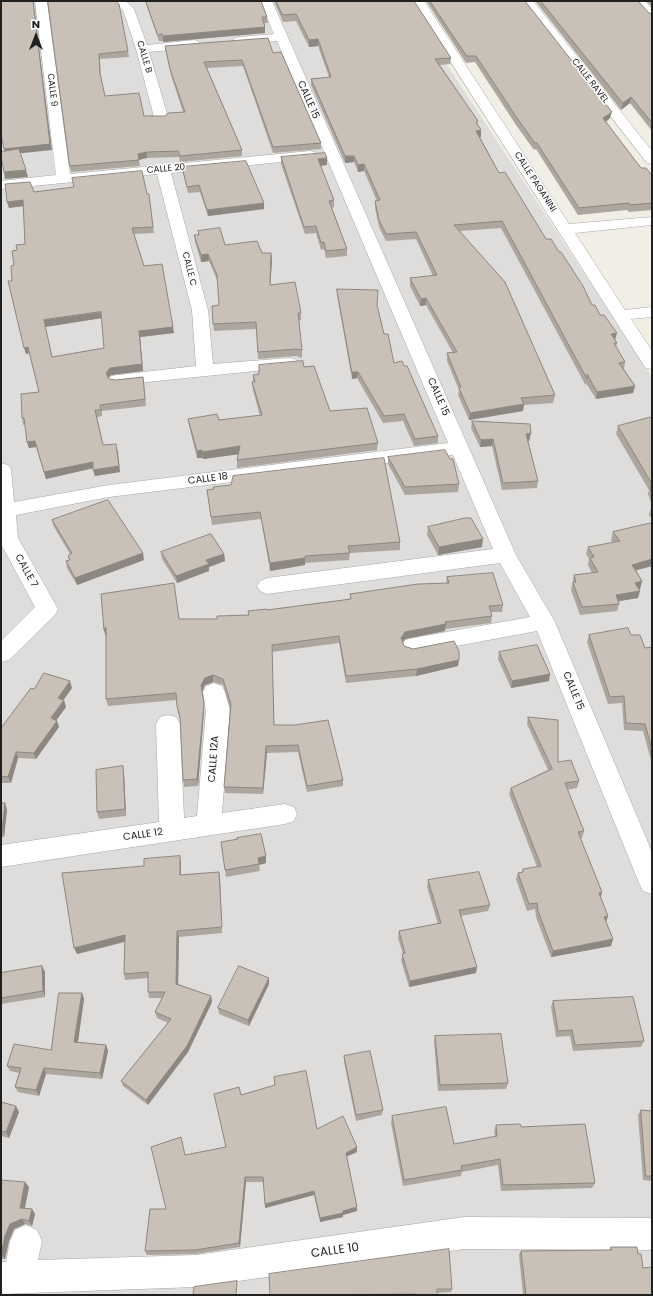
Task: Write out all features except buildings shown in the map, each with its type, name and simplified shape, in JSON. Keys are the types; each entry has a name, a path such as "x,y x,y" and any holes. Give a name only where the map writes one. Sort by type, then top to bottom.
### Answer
{"street":[{"name":"CALLE 9","path":"41,1 64,178"},
{"name":"CALLE B","path":"119,1 128,9 142,49 161,117"},
{"name":"CALLE 15","path":"266,1 506,555 544,622 652,883"},
{"name":"CALLE PAGANINI","path":"418,1 652,364"},
{"name":"CALLE RAVEL","path":"528,1 652,160"},
{"path":"639,1 652,16"},
{"path":"142,49 281,37"},
{"name":"CALLE 20","path":"1,185 331,153"},
{"name":"CALLE C","path":"163,169 200,310 206,370"},
{"path":"565,229 652,221"},
{"path":"620,315 652,312"},
{"path":"117,380 206,370 296,363"},
{"name":"CALLE 18","path":"4,511 109,491 460,448"},
{"name":"CALLE 7","path":"1,469 5,538 47,608 1,654"},
{"path":"267,586 506,555"},
{"path":"413,646 544,622"},
{"name":"CALLE 12A","path":"209,826 218,711 214,692"},
{"path":"168,724 172,831"},
{"name":"CALLE 12","path":"1,856 285,814"},
{"name":"CALLE 10","path":"26,1241 10,1278 196,1271 464,1233 652,1234"}],"shaded area":[{"path":"1,1 405,1 652,377 652,1295 1,1295"}]}
